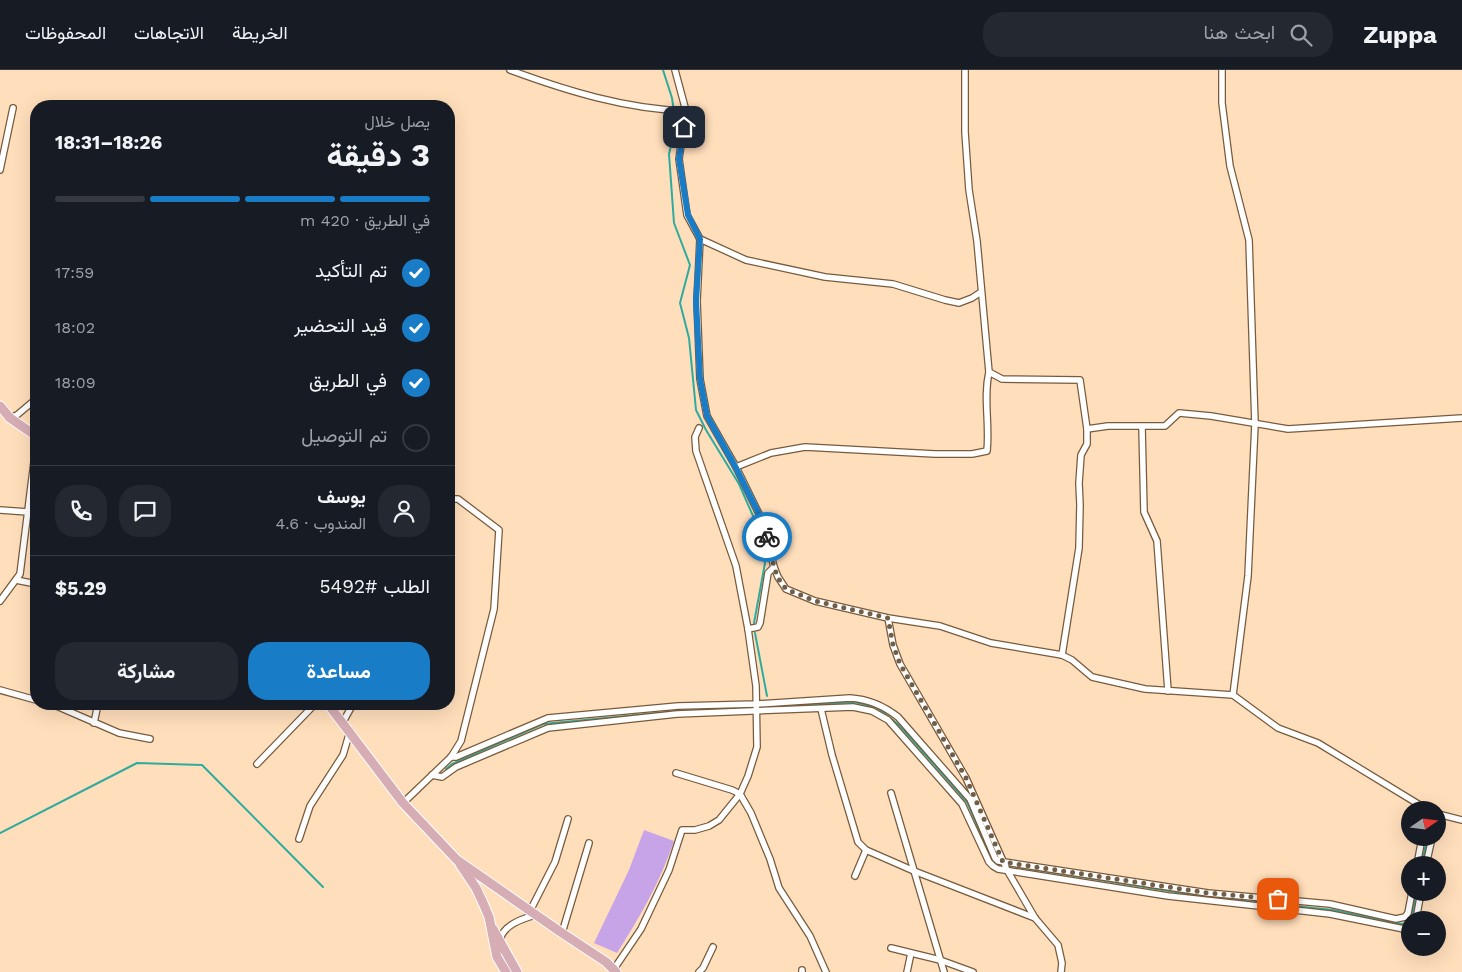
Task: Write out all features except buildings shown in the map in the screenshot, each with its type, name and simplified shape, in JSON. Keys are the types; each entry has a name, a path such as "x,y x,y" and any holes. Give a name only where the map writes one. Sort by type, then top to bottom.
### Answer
{"main road":[{"path":"0,406 10,418 30,432"},
{"path":"333,710 403,803 457,860 476,888 490,922 517,972"},
{"path":"457,860 615,970"},
{"path":"490,922 497,957 506,972"}],"street":[{"path":"510,70 572,91 638,108 686,111"},
{"path":"675,70 686,111 679,159 688,215 700,239 696,301 700,379 707,416 736,468 764,527 774,567 778,578 786,589 815,601 888,618 940,626 991,643 1062,655 1072,660 1092,677 1144,689 1233,695 1278,728 1318,742 1413,801"},
{"path":"736,468 771,453 805,447 935,454 972,454 987,451 986,388 989,372 977,241 969,190 965,132 965,70"},
{"path":"1222,70 1222,103 1230,166 1249,240 1255,424 1248,576 1233,695"},
{"path":"0,170 13,108"},
{"path":"700,239 746,260 826,277 893,284 959,303 981,292"},
{"path":"989,372 1002,379 1080,380 1087,429 1087,444 1081,455 1079,548 1062,655"},
{"path":"10,418 18,415 30,404"},
{"path":"1087,429 1108,426 1165,426 1179,413 1211,416 1288,429 1462,418"},
{"path":"1142,426 1144,512 1158,541 1168,691"},
{"path":"615,970 641,929 669,870 682,830 695,830 709,826 719,820 740,794 748,776 756,747 756,686 748,629 736,566 696,451 695,437 699,428"},
{"path":"0,601 20,574 30,496"},
{"path":"403,803 451,757 461,741 494,609 499,530 455,500"},
{"path":"0,510 28,512"},
{"path":"748,629 758,627 760,623 768,573 774,567"},
{"path":"16,580 30,583"},
{"path":"888,618 893,645 900,664 966,778 1007,870 1036,918 1058,945 1062,963 1061,972"},
{"path":"0,690 30,698"},
{"path":"451,757 456,757 548,718 678,706 756,704 850,698 868,701 892,712 898,717 970,799 998,861 1208,893 1330,904 1401,919 1408,913 1410,901"},
{"path":"432,775 442,778 456,767 548,728 677,714 853,707 872,711 888,720 962,804 989,862 998,869 1207,901 1330,914 1401,928"},
{"path":"821,708 832,755 858,842 866,850 914,871 1036,918"},
{"path":"65,710 118,733 150,739"},
{"path":"94,723 97,710"},
{"path":"257,764 309,710"},
{"path":"343,722 350,710"},
{"path":"300,839 310,806 343,755 350,732"},
{"path":"676,773 740,794 751,813 770,859 779,888 810,936 826,972"},
{"path":"891,793 944,972"},
{"path":"1446,816 1462,820"},
{"path":"500,942 501,935 507,928 532,913 555,862 568,820"},
{"path":"562,933 589,843"},
{"path":"855,876 866,850"},
{"path":"1207,901 1208,893"},
{"path":"699,972 703,968 713,947"},
{"path":"891,948 940,960 973,972"},
{"path":"907,972 911,953"}],"shaded area":[{"path":"644,830 674,841 649,899 617,953 594,943 629,870"}],"waterway":[{"path":"663,70 672,98 676,125 669,154 674,223 690,265 680,303 689,338 696,410 739,484 757,525 765,563 754,623"},
{"path":"755,633 767,696"},
{"path":"779,707 854,702 875,707 883,712 900,726 967,802 993,861 997,864"},
{"path":"446,769 452,764 543,724 679,711 710,710"},
{"path":"0,833 137,763 202,765 323,887"},
{"path":"1424,856 1426,846"},
{"path":"1012,866 1201,896"},
{"path":"1216,898 1333,910 1402,924 1407,923 1412,916 1414,901"}],"way so far":[{"path":"767,537 778,578 786,589 815,601 888,618 893,645 900,664 966,778 1003,862 1208,893 1278,899"}],"route":[{"path":"684,127 679,159 688,215 700,239 696,301 700,379 707,416 760,516 767,537"}]}
